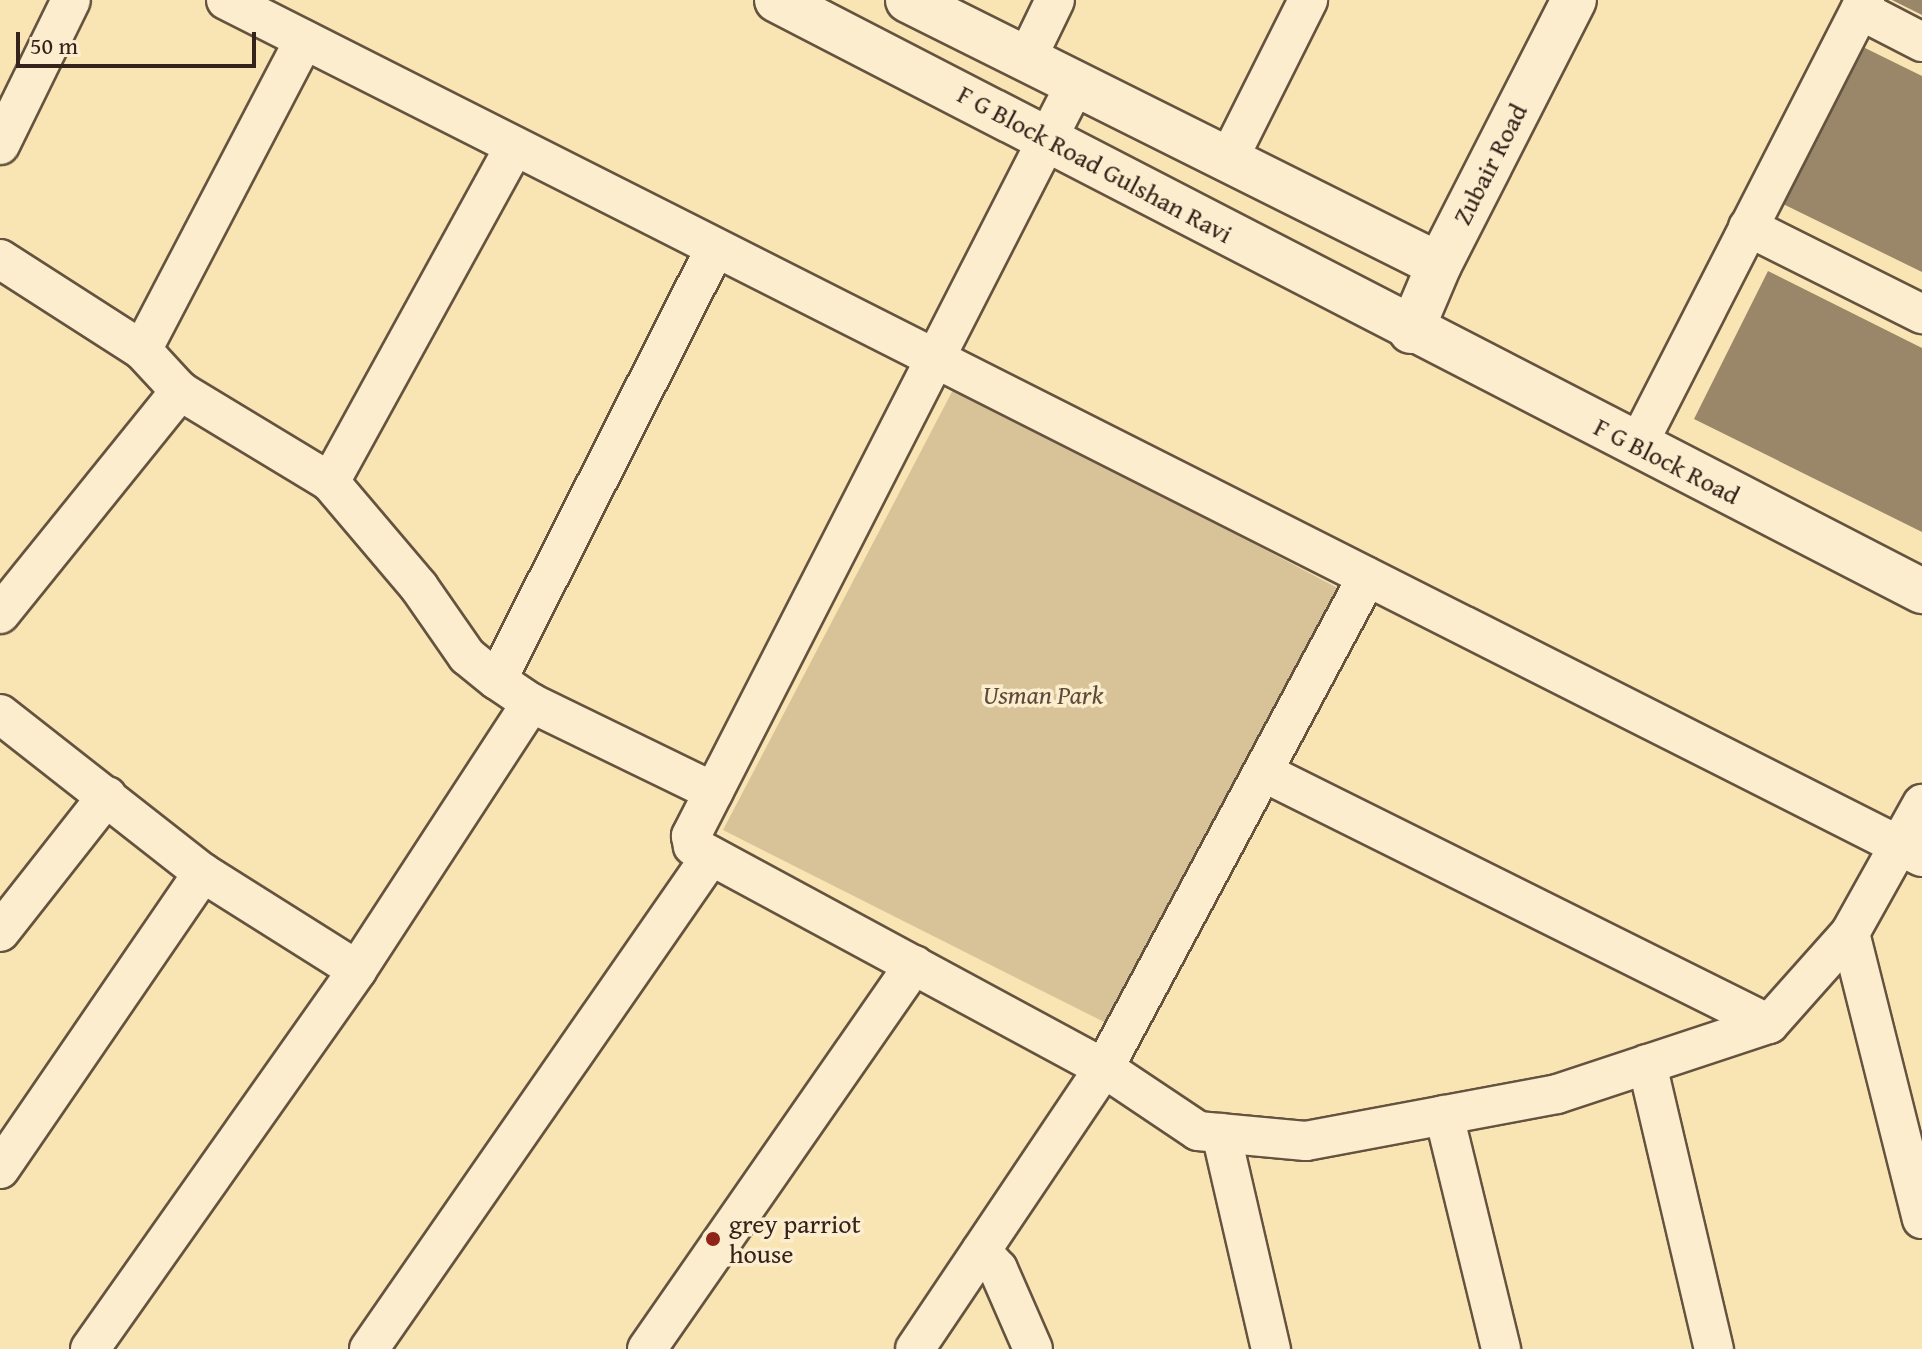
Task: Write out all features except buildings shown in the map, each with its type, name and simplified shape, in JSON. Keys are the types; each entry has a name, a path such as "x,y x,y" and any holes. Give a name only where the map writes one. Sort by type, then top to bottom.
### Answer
{"street":[{"path":"0,145 71,0"},
{"path":"226,0 1912,852"},
{"name":"F G Block Road Gulshan Ravi","path":"777,0 1049,138 1411,331"},
{"path":"908,0 1439,265"},
{"path":"1027,58 1055,0"},
{"path":"1228,160 1308,0"},
{"name":"Zubair Road","path":"1411,331 1439,265 1574,0"},
{"path":"1637,446 1862,5 1922,42"},
{"path":"142,350 304,40"},
{"path":"1076,83 689,841 711,856 1104,1068 1198,1131 1306,1141 1557,1094 1769,1024 1850,933 1912,852 1922,804"},
{"path":"330,482 514,147"},
{"path":"1748,227 1922,314"},
{"path":"497,680 715,248"},
{"path":"0,259 142,350 180,391 330,482 419,587 467,656 497,680 531,703 714,792"},
{"name":"F G Block Road","path":"1411,331 1922,591"},
{"path":"0,614 180,391"},
{"path":"915,1349 1104,1068 1265,773 1367,577"},
{"path":"90,1349 357,970 531,703"},
{"path":"0,714 203,873 357,970"},
{"path":"1265,773 1769,1024"},
{"path":"0,932 107,796"},
{"path":"369,1349 711,856"},
{"path":"0,1169 203,873"},
{"path":"1850,933 1922,1219"},
{"path":"647,1349 914,965"},
{"path":"1647,1064 1714,1349"},
{"path":"1444,1115 1501,1349"},
{"path":"1221,1133 1271,1349"},
{"path":"981,1251 998,1269 1033,1349"}],"green space":[{"name":"Usman Park","path":"955,386 1349,594 1112,1026 723,830"}],"place":[{"name":"grey parriot house","path":"713,1239"}]}
